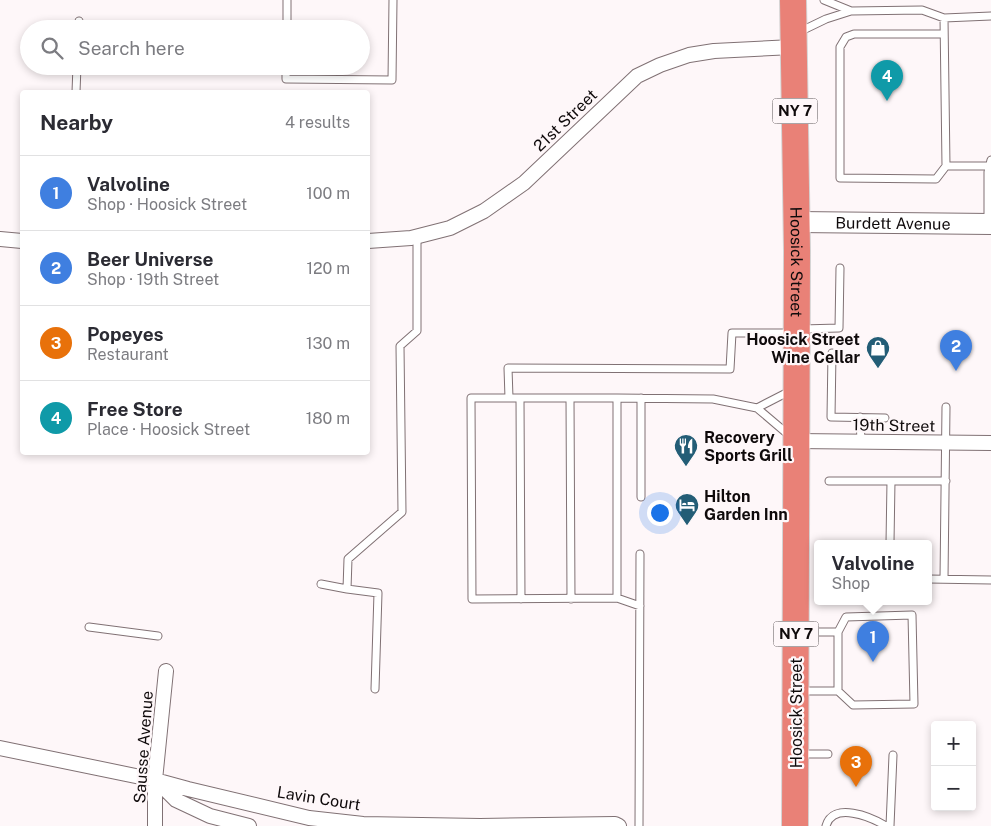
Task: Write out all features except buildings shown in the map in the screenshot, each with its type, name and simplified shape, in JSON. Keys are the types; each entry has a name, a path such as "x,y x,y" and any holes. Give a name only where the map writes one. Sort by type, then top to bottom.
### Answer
{"highway":[{"name":"Hoosick Street","path":"793,0 797,222 795,826"}],"street":[{"name":"21st Street","path":"370,241 417,237 450,228 484,212 524,183 637,76 660,65 689,55 793,41"},
{"name":"Burdett Avenue","path":"797,222 989,224"},
{"path":"0,239 20,240"},
{"name":"19th Street","path":"796,441 991,443"},
{"name":"Sausse Avenue","path":"155,826 155,780 166,671"},
{"name":"Lavin Court","path":"0,748 155,780 309,818 364,824 480,826 615,824 619,826"},
{"path":"155,780 176,800 210,816 249,826"}],"lane":[{"path":"287,0 287,20"},
{"path":"286,75 286,78 392,80 393,0"},
{"path":"824,0 851,11"},
{"path":"793,41 826,19 851,11 922,10 944,18 991,16"},
{"path":"944,18 946,166 936,179 840,178 840,47 846,37 854,34 944,34"},
{"path":"76,90 77,75"},
{"path":"946,166 990,163 988,172 989,224"},
{"path":"347,589 348,559 402,512 400,346 417,331 417,237"},
{"path":"509,398 508,368 730,369 732,333 839,328 840,268"},
{"path":"832,353 831,417 885,418"},
{"path":"757,408 796,388"},
{"path":"640,606 617,598 472,599 471,398 713,398 757,408 796,441"},
{"path":"520,398 521,599"},
{"path":"570,398 571,598"},
{"path":"617,398 617,598"},
{"path":"641,398 641,498"},
{"path":"944,579 946,407"},
{"path":"860,417 861,442"},
{"path":"829,481 946,481"},
{"path":"890,540 891,481"},
{"path":"639,826 640,554"},
{"path":"932,579 991,580"},
{"path":"321,584 378,593 375,689"},
{"path":"796,691 838,691 853,704 914,704 912,615 846,616 838,632 838,691"},
{"path":"89,627 158,636"},
{"path":"796,632 838,632"},
{"path":"796,754 828,754"},
{"path":"890,826 893,755"},
{"path":"826,826 830,818 839,813 856,813 876,820 886,826"}],"place":[{"name":"Free Store","path":"887,101"},
{"name":"Hoosick Street Wine Cellar","path":"878,369"},
{"name":"Beer Universe","path":"956,371"},
{"name":"Recovery Sports Grill","path":"686,467"},
{"name":"Hilton Garden Inn","path":"687,526"},
{"name":"Valvoline","path":"873,662"},
{"name":"Popeyes","path":"856,787"}]}
